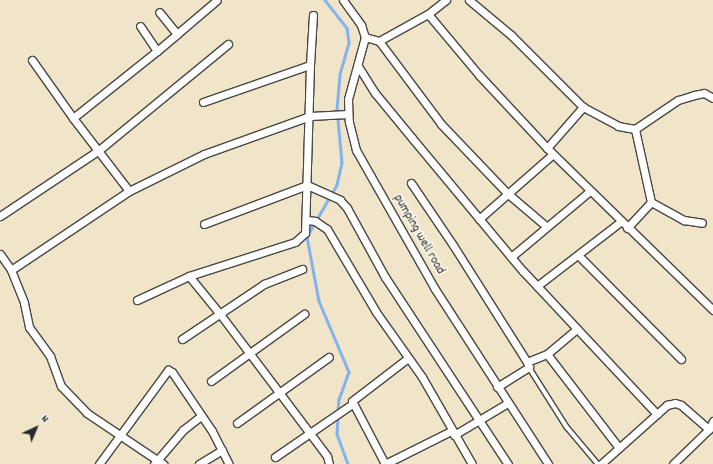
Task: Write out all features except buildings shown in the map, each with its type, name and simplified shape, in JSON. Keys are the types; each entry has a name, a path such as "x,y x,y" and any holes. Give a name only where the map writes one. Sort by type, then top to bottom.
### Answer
{"street":[{"path":"73,118 157,51 217,0"},
{"path":"343,0 360,25 365,37 380,41 440,124 507,193 547,227"},
{"path":"380,41 428,14 446,0"},
{"path":"469,0 511,35 582,106 618,126 635,129 678,100 704,93 713,98"},
{"path":"159,12 177,34"},
{"path":"428,14 479,75 547,148 620,222 713,310"},
{"path":"137,300 189,276 295,242 305,233 311,221 307,185 310,116 310,65 313,15"},
{"path":"140,26 157,51"},
{"name":"pumping well road","path":"365,37 348,99 348,114 356,150 435,289 548,464"},
{"path":"0,216 99,150 228,44"},
{"path":"32,60 73,118 129,191"},
{"path":"203,102 310,65"},
{"path":"358,66 380,98 511,257 657,414"},
{"path":"547,148 582,106"},
{"path":"11,270 129,191 204,154 310,116 348,114"},
{"path":"635,129 651,202 684,220 702,223"},
{"path":"479,219 553,154"},
{"path":"411,183 453,245 528,364"},
{"path":"204,224 307,185 340,200 347,208 385,276 481,419 508,464"},
{"path":"511,257 590,191"},
{"path":"627,228 651,202"},
{"path":"311,221 327,229 376,312 408,358 472,464"},
{"path":"537,286 579,256 620,222"},
{"path":"0,254 11,270 24,304 30,327 50,356 61,386 87,413 158,462 183,430 201,416"},
{"path":"579,256 681,359"},
{"path":"182,339 264,284 302,269"},
{"path":"189,276 249,352 310,434 330,464"},
{"path":"211,381 249,352 304,314"},
{"path":"497,387 528,364 547,354 577,329"},
{"path":"547,354 619,448"},
{"path":"237,423 329,357"},
{"path":"275,457 352,404 354,398 408,358"},
{"path":"99,464 168,370 172,372 201,416 229,464"},
{"path":"352,404 385,464 481,419 508,403"},
{"path":"600,464 657,414 667,406 675,403 681,405 709,429"},
{"path":"673,464 709,429 713,421"},
{"path":"199,464 222,450"}],"lane":[{"path":"528,364 567,427 600,464"}],"waterway":[{"path":"325,0 347,28 349,43 340,75 337,110"},
{"path":"338,119 342,163 337,185 307,237 319,301 349,372 339,399 338,411"},
{"path":"338,416 337,434 348,464"}]}
